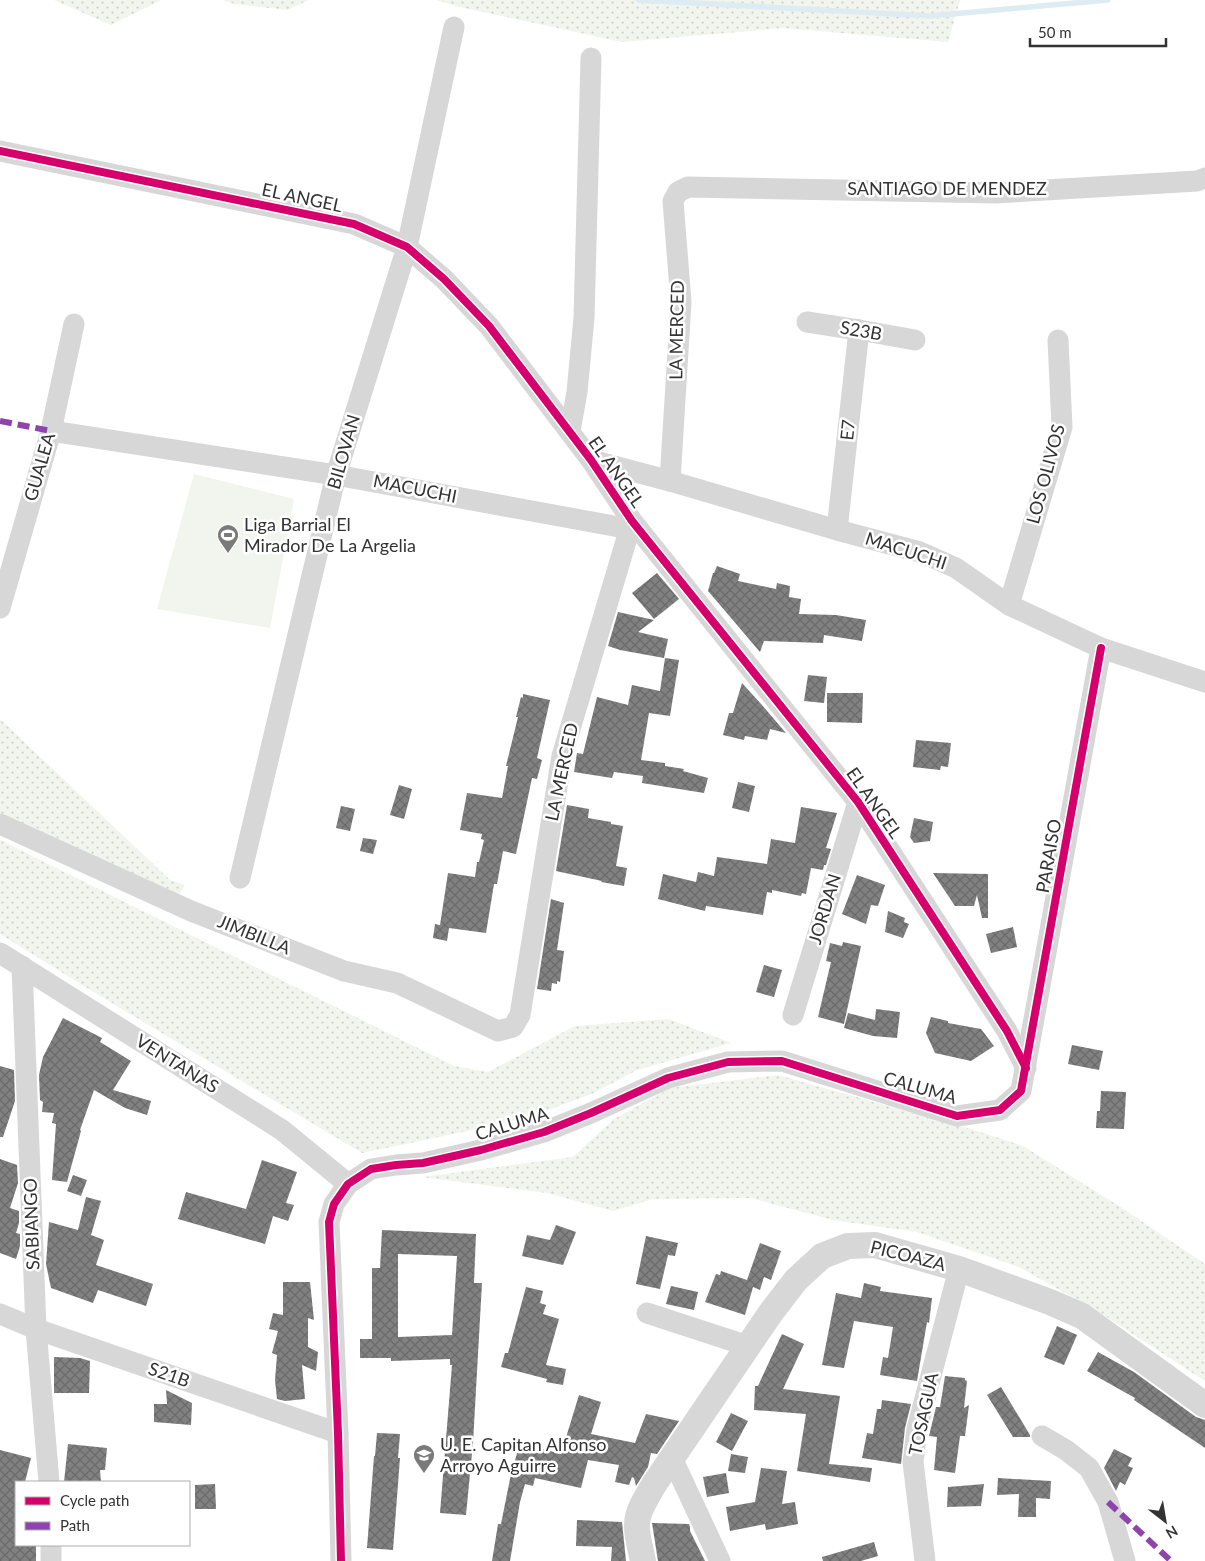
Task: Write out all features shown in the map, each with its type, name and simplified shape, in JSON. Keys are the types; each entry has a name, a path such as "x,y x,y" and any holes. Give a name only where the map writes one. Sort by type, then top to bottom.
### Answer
{"street":[{"name":"BILOVAN","path":"240,878 336,475 407,247 454,27"},
{"path":"570,431 577,392 584,318 591,58"},
{"name":"EL ANGEL","path":"0,151 354,224 407,247 444,279 489,326 570,431 631,525 858,802 1007,1030 1026,1068"},
{"name":"SANTIAGO DE MENDEZ","path":"688,187 996,193 1202,185"},
{"name":"LA MERCED","path":"670,481 681,302 673,201 678,192 688,187"},
{"name":"S23B","path":"806,322 915,340"},
{"name":"GUALEA","path":"0,608 51,431 74,324"},
{"name":"E7","path":"837,530 860,330"},
{"name":"LOS OLIVOS","path":"1009,605 1062,427 1058,340"},
{"name":"MACUCHI","path":"51,431 336,475 631,525"},
{"name":"MACUCHI","path":"590,460 920,552 956,568 1009,605 1101,648 1205,682"},
{"name":"LA MERCED","path":"512,1027 520,1015 562,756 631,525"},
{"name":"PARAISO","path":"1026,1068 1101,648"},
{"name":"JORDAN","path":"793,1015 858,802"},
{"name":"JIMBILLA","path":"0,824 191,910 344,971 398,983 498,1031 512,1027"},
{"name":"VENTANAS","path":"0,953 282,1130 348,1184"},
{"name":"SABIANGO","path":"22,966 36,1329 49,1481"},
{"name":"CALUMA","path":"341,1561 338,1433 329,1222 334,1204 348,1184 371,1169 423,1162 482,1150 544,1132 668,1078 728,1062 782,1061 957,1116 1000,1110 1021,1091 1026,1068"},
{"name":"PICOAZA","path":"643,1561 636,1528 638,1511 654,1483 772,1311 796,1280 822,1256 848,1246 875,1244 959,1269 1050,1302 1082,1316 1205,1405"},
{"name":"TOSAGUA","path":"925,1561 913,1462 917,1429 959,1269"},
{"path":"647,1313 748,1346"},
{"name":"S21B","path":"0,1314 36,1329 338,1433"},
{"path":"1042,1436 1066,1450 1089,1468 1108,1502 1125,1561"},
{"path":"672,1458 720,1561"},
{"path":"51,1561 52,1546"}],"shaded area":[{"path":"54,0 161,0 111,25"},
{"path":"222,0 309,0 287,10 235,4"},
{"path":"436,0 960,0 948,42 783,28 622,42 460,7"},
{"name":"Liga Barrial El Mirador De La Argelia","path":"194,474 294,499 270,628 157,609"},
{"path":"0,719 170,880 185,885 174,902 0,820"},
{"path":"0,840 454,1066 488,1072 575,1026 669,1019 731,1043 637,1070 594,1093 525,1119 362,1153 0,934"},
{"path":"778,1075 974,1130 1023,1146 1122,1208 1205,1264 1205,1381 1102,1314 1019,1267 917,1232 833,1220 751,1198 653,1199 613,1211 547,1193 422,1177 573,1157 614,1119 670,1088"}],"building":[{"path":"717,566 740,574 738,581 776,589 777,583 790,586 789,597 801,599 799,614 836,615 866,620 862,641 824,635 823,643 764,641 760,652 708,591"},
{"path":"657,573 679,599 654,619 632,593"},
{"path":"618,612 654,620 638,632 668,639 664,658 608,646"},
{"path":"665,658 679,660 670,716 649,713 641,760 665,763 665,766 684,769 683,771 708,778 704,793 642,783 643,776 614,772 612,778 574,772 577,753 583,754 597,697 628,705 632,685 660,691"},
{"path":"808,675 827,677 824,703 804,701"},
{"path":"742,683 786,733 770,729 767,740 745,736 744,740 723,735 729,713 733,713"},
{"path":"827,693 863,693 862,723 827,722"},
{"path":"523,694 550,700 537,758 542,760 537,779 532,778 516,854 503,851 497,884 494,884 486,933 449,928 447,941 433,938 435,924 440,925 448,873 475,877 477,862 479,862 484,840 481,839 482,834 460,830 467,793 502,798 508,766 506,766 518,717 516,717"},
{"path":"916,740 951,743 948,767 941,766 940,770 913,767"},
{"path":"738,782 755,786 749,812 732,808"},
{"path":"399,785 412,789 404,819 390,815"},
{"path":"567,805 589,809 588,818 623,826 616,866 627,868 624,886 556,871"},
{"path":"341,806 355,809 350,831 336,828"},
{"path":"801,807 837,813 826,848 831,849 826,865 824,865 823,870 811,868 806,894 802,893 801,896 772,890 772,893 767,892 763,915 706,906 705,911 658,899 663,874 696,882 698,872 714,876 717,857 767,864 771,839 795,843"},
{"path":"914,818 933,822 930,841 914,843 910,837"},
{"path":"363,838 377,840 373,854 360,851"},
{"path":"933,873 988,874 988,918 982,918 977,895 974,906 955,906"},
{"path":"857,875 885,885 878,906 871,905 866,924 842,914"},
{"path":"551,899 564,903 557,950 564,951 560,982 557,981 557,984 552,983 551,991 537,989"},
{"path":"888,911 905,918 904,922 909,924 903,938 885,932"},
{"path":"1013,927 1017,947 991,953 986,934"},
{"path":"843,942 861,946 844,1024 818,1017 831,962 826,961 830,943 842,946"},
{"path":"764,965 782,970 774,997 756,992"},
{"path":"876,1009 900,1012 897,1038 873,1036 844,1028 848,1013 875,1020"},
{"path":"931,1017 948,1021 948,1023 981,1029 994,1046 971,1061 935,1053 926,1033"},
{"path":"63,1018 102,1038 100,1042 131,1061 113,1090 151,1101 147,1115 125,1108 94,1090 80,1130 67,1182 52,1180 56,1124 52,1123 54,1113 42,1112 43,1102 40,1100 39,1075 43,1057"},
{"path":"1072,1045 1103,1051 1099,1070 1068,1064"},
{"path":"0,1066 14,1070 15,1101 3,1137 0,1137"},
{"path":"1101,1091 1126,1092 1124,1129 1096,1128 1097,1111 1100,1111"},
{"path":"0,1159 17,1165 18,1183 10,1208 19,1211 19,1223 16,1233 20,1234 20,1246 16,1259 0,1253"},
{"path":"262,1160 297,1172 286,1203 294,1205 288,1221 273,1216 265,1244 178,1219 186,1192 246,1209"},
{"path":"73,1175 87,1180 81,1196 67,1191"},
{"path":"86,1197 101,1201 91,1235 104,1240 96,1265 153,1284 146,1306 98,1290 93,1303 51,1288 46,1264 49,1222 78,1230"},
{"path":"556,1225 576,1232 563,1265 522,1256 527,1235 550,1240"},
{"path":"382,1230 476,1234 474,1283 482,1283 473,1443 466,1515 440,1513 452,1365 450,1365 450,1359 391,1361 391,1358 360,1358 360,1339 372,1339 372,1268 380,1268","holes":["398,1254 457,1256 452,1335 398,1337"]},
{"path":"646,1236 678,1243 675,1256 668,1255 660,1289 636,1284"},
{"path":"760,1243 781,1251 771,1280 764,1277 760,1290 753,1287 745,1315 705,1302 716,1274 720,1275 721,1271 747,1280"},
{"path":"283,1282 310,1282 314,1320 308,1318 308,1347 318,1352 316,1371 302,1365 305,1399 285,1401 277,1399 275,1380 277,1355 272,1353 278,1331 269,1329 273,1313 283,1315"},
{"path":"864,1283 881,1287 880,1291 932,1298 917,1381 880,1375 883,1357 888,1358 893,1327 854,1321 844,1368 822,1365 836,1293 861,1298"},
{"path":"671,1286 698,1292 694,1310 666,1304"},
{"path":"526,1287 543,1291 540,1303 546,1305 543,1314 559,1319 546,1365 566,1369 563,1385 546,1382 547,1379 501,1367 505,1353 508,1353"},
{"path":"1057,1326 1077,1335 1064,1365 1044,1357"},
{"path":"782,1334 804,1344 783,1389 840,1396 829,1464 872,1468 870,1482 797,1471 806,1414 754,1410 755,1386 758,1386"},
{"path":"1098,1352 1134,1372 1196,1417 1205,1420 1205,1448 1134,1400 1135,1398 1087,1371"},
{"path":"54,1357 80,1358 90,1361 89,1393 54,1393"},
{"path":"945,1376 965,1378 967,1381 964,1408 969,1405 965,1436 960,1436 955,1473 934,1470 937,1437 929,1436 936,1407 940,1407"},
{"path":"1001,1387 1030,1437 1013,1437 987,1395"},
{"path":"166,1390 192,1403 191,1425 154,1422 154,1404 167,1404"},
{"path":"579,1395 601,1402 591,1434 635,1443 646,1414 679,1421 657,1454 651,1453 648,1467 636,1486 632,1477 629,1485 615,1482 619,1465 588,1460 581,1488 535,1478 533,1486 525,1484 510,1561 492,1561 498,1524 501,1524 511,1474 520,1443 561,1454"},
{"path":"882,1400 911,1404 905,1428 901,1464 862,1458 867,1433 873,1434 877,1409 881,1409"},
{"path":"731,1413 748,1421 732,1451 716,1442"},
{"path":"377,1433 400,1434 393,1550 367,1548"},
{"path":"68,1444 107,1448 105,1470 100,1470 101,1481 64,1481"},
{"path":"1114,1449 1132,1458 1128,1466 1133,1468 1125,1485 1120,1482 1116,1491 1104,1468"},
{"path":"0,1450 31,1458 25,1481 15,1481 15,1546 36,1546 36,1561 0,1561"},
{"path":"731,1454 748,1457 745,1473 728,1471"},
{"path":"761,1468 787,1471 782,1504 795,1502 798,1524 766,1530 765,1524 730,1531 726,1507 755,1502"},
{"path":"726,1473 729,1493 707,1497 703,1477"},
{"path":"998,1478 1051,1481 1050,1499 1036,1498 1036,1517 1018,1517 1019,1494 997,1495"},
{"path":"215,1484 216,1509 195,1509 195,1485"},
{"path":"984,1484 981,1506 947,1507 948,1487"},
{"path":"577,1520 622,1522 626,1561 611,1561 612,1547 576,1546"},
{"path":"652,1523 689,1524 690,1531 705,1561 658,1561"},
{"path":"874,1542 878,1556 861,1561 823,1561 822,1557"}],"waterway":[{"path":"639,0 930,16 1108,0"}],"marked path":[{"path":"0,421 51,431"},
{"path":"1108,1502 1171,1561"}],"cycle path":[{"path":"0,151 354,224 407,247 444,279 489,326 591,460 632,521 858,802 1007,1031 1026,1068"},
{"path":"341,1561 338,1433 329,1222 334,1204 348,1184 371,1169 423,1163 481,1150 544,1132 668,1078 728,1062 782,1061 957,1116 1000,1110 1021,1091 1101,648"}],"place":[{"name":"Liga Barrial El Mirador De La Argelia","path":"228,554"},
{"name":"U. E. Capitan Alfonso Arroyo Aguirre","path":"424,1474"}]}
